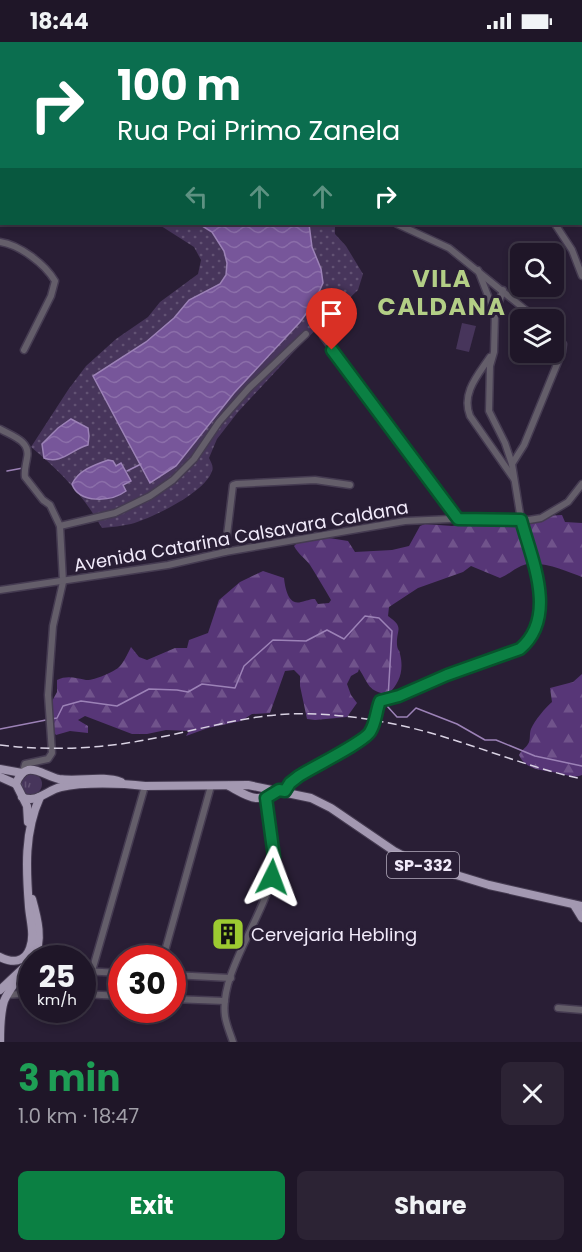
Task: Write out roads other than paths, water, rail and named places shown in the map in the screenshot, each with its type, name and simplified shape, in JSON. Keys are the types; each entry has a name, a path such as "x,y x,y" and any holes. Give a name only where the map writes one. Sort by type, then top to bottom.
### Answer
{"main road":[{"name":"SP-332","path":"0,769 22,773 33,770 60,779 111,779 145,786 248,785 282,791 321,802 394,851 417,863 489,885 578,905"},
{"path":"22,773 16,784 27,807 29,832"},
{"path":"0,957 12,961 20,960 29,951 32,936 27,886 29,832 32,817 46,784 42,774"},
{"path":"0,777 16,784"},
{"name":"SP-332","path":"22,797 31,800 68,786 129,784"},
{"path":"229,785 256,799 266,798 282,791"},
{"path":"245,795 248,785"},
{"path":"263,787 266,798"},
{"path":"27,886 34,906 39,937 38,945"},
{"path":"578,905 582,918"},
{"path":"0,1041 3,992 18,974"},
{"path":"3,992 18,979"}],"street":[{"path":"400,225 449,248 525,309"},
{"path":"556,225 580,262 582,276"},
{"path":"0,242 18,248 38,262 55,282 51,296 24,350"},
{"path":"477,270 495,314"},
{"path":"282,791 299,776 361,741 370,733 379,703 387,698 520,649 530,641 537,627 541,611 538,585 521,520 516,481 505,442 489,411 495,314 502,290"},
{"path":"60,526 115,513 150,496 173,480 194,459 223,417 249,388 306,334"},
{"path":"323,336 458,519"},
{"path":"494,352 472,385 466,401 467,408 470,416 516,481"},
{"path":"512,464 524,445 558,363"},
{"path":"0,429 27,446 25,477 43,500 50,505 60,526 63,582 53,626 48,715 52,753 50,758 25,764 22,773"},
{"path":"225,552 233,485 236,483 315,480 350,485"},
{"name":"Avenida Catarina Calsavara Caldana","path":"0,591 168,565 225,552 405,521 541,518 568,502 582,484"},
{"path":"96,960 145,786"},
{"path":"167,945 211,786"},
{"path":"233,1042 225,1017 225,1001 231,978 272,877 274,857 266,798"},
{"path":"186,976 231,978"},
{"path":"186,1000 225,1001"},
{"path":"558,1008 582,1010"}],"water":[{"path":"201,225 309,225 312,247 321,269 323,283 314,303 300,322 234,393 176,466 150,483 93,376 146,342 174,318 189,300 220,284 226,275 227,263 224,251 212,232"},
{"path":"71,419 88,428 88,445 61,458 50,460 44,458 42,444"},
{"path":"108,460 113,461 116,466 121,463 131,481 123,485 126,491 104,499 81,495 72,484 75,479 92,466"}],"waterway":[{"path":"127,471 141,464"},
{"path":"7,471 23,468"},
{"path":"51,719 57,718 63,706 81,701 117,706 149,689 188,692 202,684 235,688 244,666 273,640 306,641 327,630 344,639 365,616 379,618 392,631 388,698"},
{"path":"388,703 387,706 397,717 407,717 416,708 457,724 485,740 496,740 535,756 582,766"},
{"path":"0,729 46,720"}],"railway":[{"path":"0,745 38,748 94,747 150,739 271,715 332,715 376,720 419,730 582,779"}],"place":[{"name":"Cervejaria Hebling","path":"228,934"}],"district":[{"name":"VILA CALDANA","path":"442,292"}]}
